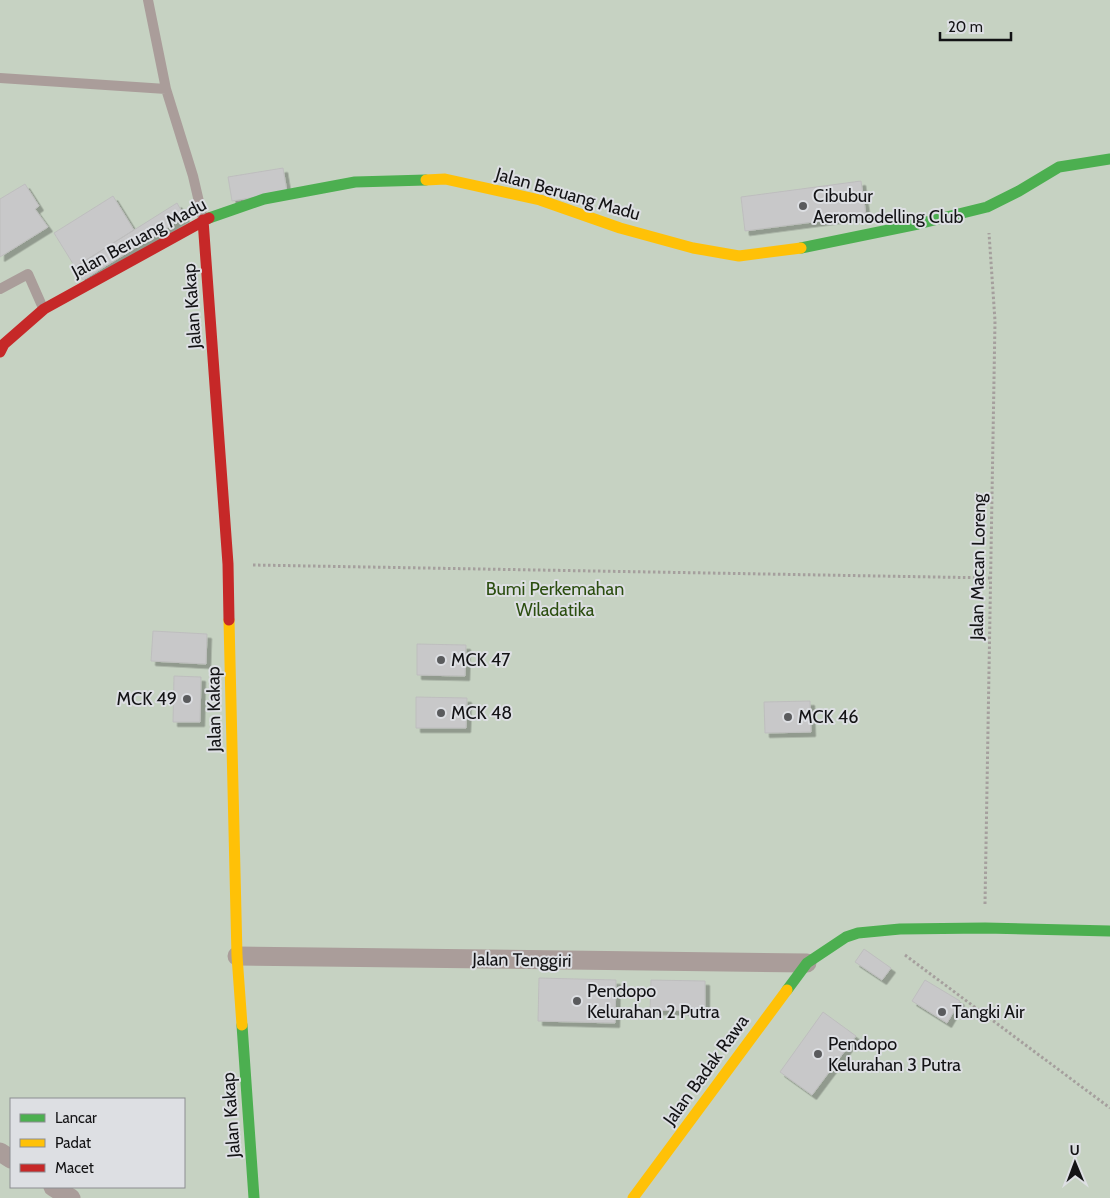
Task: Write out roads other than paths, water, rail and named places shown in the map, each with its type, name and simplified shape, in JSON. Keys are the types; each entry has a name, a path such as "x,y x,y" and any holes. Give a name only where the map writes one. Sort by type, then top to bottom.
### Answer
{"street":[{"name":"Jalan Beruang Madu","path":"0,352 4,344 44,309 203,220 264,199 355,182 445,179 540,200 620,228 693,248 739,256 792,250 918,224 987,207 1019,191 1059,167 1110,158"},
{"name":"Jalan Kakap","path":"203,220 228,564 237,956 254,1198"},
{"path":"807,963 851,935 900,929 985,928 1110,931"},
{"name":"Jalan Tenggiri","path":"237,956 807,963"},
{"name":"Jalan Badak Rawa","path":"633,1198 807,963"},
{"path":"56,1188 71,1198"}],"lane":[{"path":"148,0 166,89 193,176 203,220"},
{"path":"0,78 166,89"},
{"path":"0,289 28,274 44,309"}],"place":[{"name":"Cibubur Aeromodelling Club","path":"803,206"},
{"name":"MCK 47","path":"441,660"},
{"name":"MCK 49","path":"187,699"},
{"name":"MCK 48","path":"441,713"},
{"name":"MCK 46","path":"788,717"},
{"name":"Pendopo Kelurahan 2 Putra","path":"577,1001"},
{"name":"Tangki Air","path":"942,1012"},
{"name":"Pendopo Kelurahan 3 Putra","path":"818,1054"}],"park label":[{"name":"Bumi Perkemahan Wiladatika","path":"555,599"}]}
